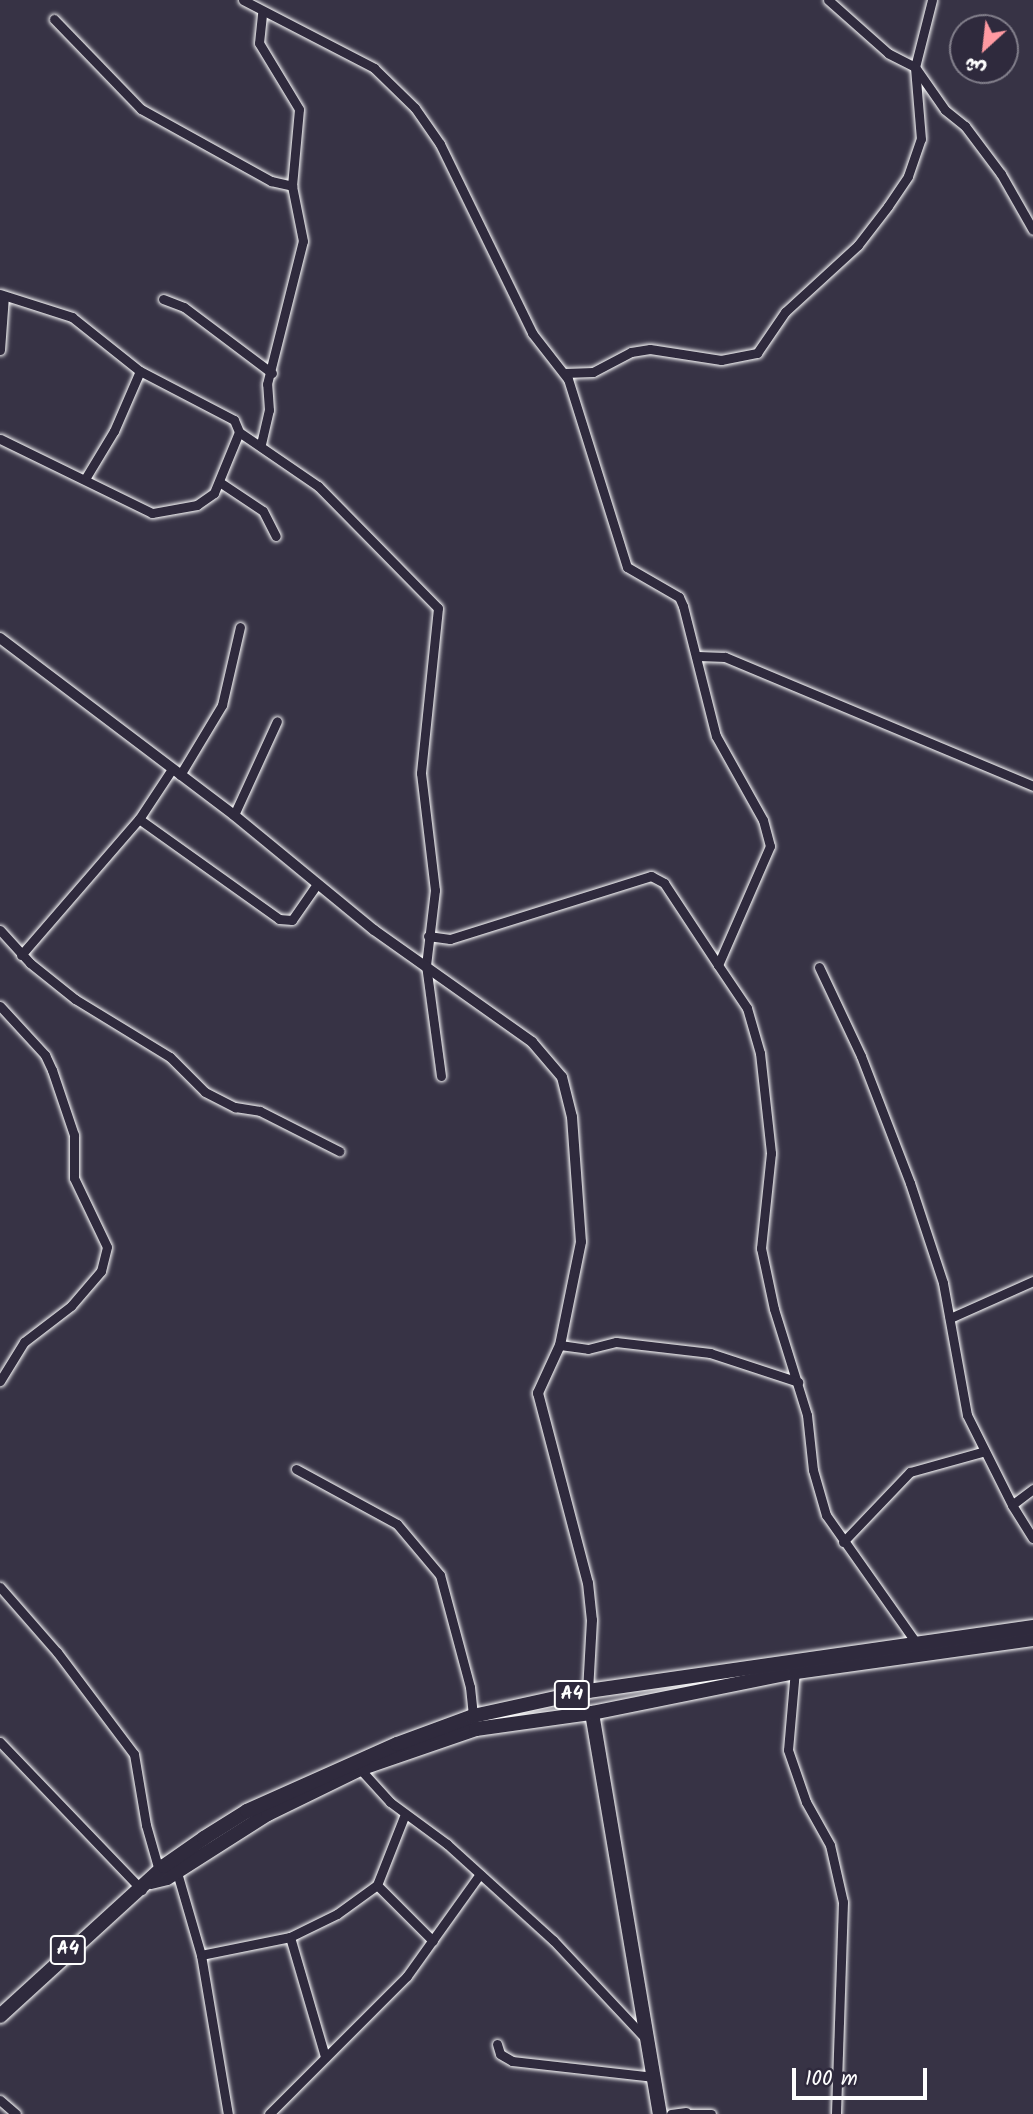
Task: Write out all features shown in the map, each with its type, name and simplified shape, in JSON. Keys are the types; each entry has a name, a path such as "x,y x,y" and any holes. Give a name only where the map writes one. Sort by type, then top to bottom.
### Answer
{"main road":[{"name":"A4","path":"795,1667 917,1644 1033,1627"},
{"name":"A4","path":"175,1866 268,1814 360,1769 566,1696 588,1691 712,1679 1033,1639"},
{"name":"A4","path":"0,2016 48,1967 154,1881 247,1811 297,1787 473,1716 592,1713 712,1679"},
{"path":"617,1688 620,1707"},
{"path":"566,1696 569,1715"},
{"path":"592,1713 660,2114"}],"street":[{"path":"243,0 374,68 415,108 440,145 532,333 564,373 627,567 679,597 698,656 716,736 763,820 770,846 718,965"},
{"path":"828,0 888,53 915,67 945,110 965,126 1001,174 1033,230"},
{"path":"564,373 593,372 631,352 650,349 734,360 765,347 785,312 858,245 908,176 921,139 915,67 932,0"},
{"path":"261,444 272,373 303,241 292,186 300,116 288,87 259,43 262,12"},
{"path":"54,19 141,109 271,181 292,186"},
{"path":"0,350 2,295 72,317 140,371 234,420 239,432 261,444 318,486 438,608 421,773 436,890 426,965 440,1076"},
{"path":"163,299 184,307 272,373"},
{"path":"85,479 114,431 140,371"},
{"path":"0,439 152,513 197,505 221,483 239,432"},
{"path":"221,483 263,511 276,536"},
{"path":"21,955 139,819 176,772 222,705 240,627"},
{"path":"0,638 234,815 317,884 533,1042 550,1059 569,1092 581,1242 560,1345 538,1393 588,1583 592,1620 588,1691"},
{"path":"698,656 725,657 1033,786"},
{"path":"234,815 277,721"},
{"path":"139,819 279,919 292,920 317,884"},
{"path":"428,936 450,939 652,876 664,883 747,1008 760,1053 771,1153 761,1248 774,1309 798,1382 821,1504 843,1542 917,1644"},
{"path":"0,930 21,955 93,1013 170,1057 205,1092 234,1107 260,1111 339,1152"},
{"path":"819,967 879,1099 937,1261 967,1415 982,1452 1033,1538"},
{"path":"0,1006 45,1055 52,1070 74,1135 74,1178 107,1247 101,1270 71,1306 24,1342 0,1381"},
{"path":"950,1318 1033,1281"},
{"path":"560,1345 588,1349 616,1342 710,1353 798,1382"},
{"path":"843,1542 910,1472 982,1452"},
{"path":"296,1469 397,1524 440,1575 470,1687 473,1716"},
{"path":"1012,1505 1033,1489"},
{"path":"0,1587 57,1652 134,1755 154,1881"},
{"path":"795,1667 788,1750 806,1802 835,1859 843,1902 836,2114"},
{"path":"0,1742 154,1881"},
{"path":"360,1769 405,1814 480,1874 553,1940 648,2041"},
{"path":"201,1955 290,1937 337,1914 377,1885 405,1814"},
{"path":"175,1866 201,1955 229,2114"},
{"path":"269,2114 325,2057 376,2011 433,1941 480,1874"},
{"path":"377,1885 433,1941"},
{"path":"290,1937 325,2057"},
{"path":"497,2044 500,2054 512,2061 654,2077"},
{"path":"0,2100 16,2114"},
{"path":"671,2114 711,2114"}]}
